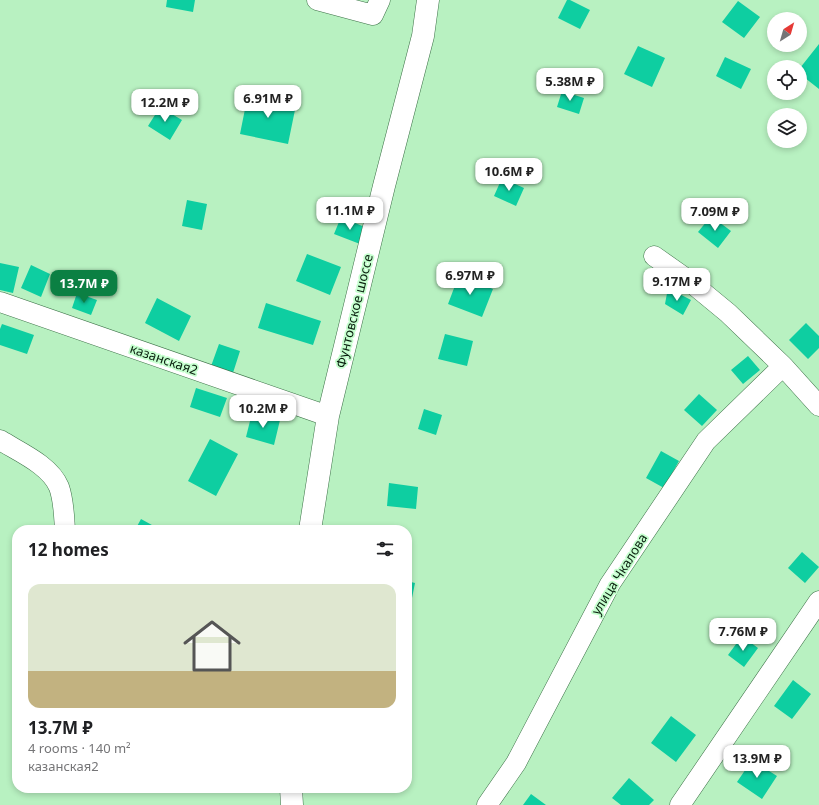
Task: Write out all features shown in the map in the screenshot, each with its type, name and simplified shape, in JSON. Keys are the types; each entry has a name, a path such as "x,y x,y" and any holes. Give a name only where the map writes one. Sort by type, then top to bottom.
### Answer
{"street":[{"path":"317,0 373,15 380,0"},
{"name":"Фунтовское шоссе","path":"311,525 328,416 384,186 423,36 428,0"},
{"path":"654,256 688,280 728,313 783,366 819,406"},
{"name":"казанская2","path":"0,302 328,416"},
{"name":"улица Чкалова","path":"487,805 516,763 610,584 627,558 706,441 783,366"},
{"path":"0,440 42,466 52,474 59,487 62,499 65,525"},
{"path":"680,805 819,601"},
{"path":"291,793 292,805"}],"building":[{"path":"167,0 195,0 193,12 166,7"},
{"path":"567,0 590,10 580,29 558,18"},
{"path":"738,1 760,17 744,38 722,22"},
{"path":"819,44 819,89 807,80 806,60"},
{"path":"638,46 665,58 652,87 624,74"},
{"path":"725,57 751,69 741,89 716,76"},
{"path":"562,91 584,98 579,114 557,107"},
{"path":"248,94 296,105 288,144 240,134"},
{"path":"160,107 182,120 170,140 148,126"},
{"path":"502,178 524,188 516,206 494,196"},
{"path":"187,200 207,204 202,230 182,226"},
{"path":"711,216 731,231 718,248 698,232"},
{"path":"341,217 367,228 360,244 334,234"},
{"path":"307,254 341,267 330,295 296,281"},
{"path":"0,263 19,267 13,293 0,290"},
{"path":"31,265 50,274 41,297 21,288"},
{"path":"459,275 493,289 482,317 448,304"},
{"path":"668,288 691,300 683,315 665,304"},
{"path":"77,293 97,300 91,315 72,308"},
{"path":"157,298 191,316 179,341 145,323"},
{"path":"266,303 321,321 313,345 258,328"},
{"path":"806,323 819,336 819,348 808,359 789,340"},
{"path":"2,324 34,335 27,354 0,345 0,329"},
{"path":"445,334 473,341 467,366 438,359"},
{"path":"219,344 240,351 232,376 210,369"},
{"path":"748,356 760,370 743,384 731,370"},
{"path":"196,388 227,398 220,417 190,407"},
{"path":"699,394 717,410 702,426 684,410"},
{"path":"424,409 442,415 436,435 418,429"},
{"path":"252,413 280,420 274,445 246,437"},
{"path":"210,439 238,454 216,496 188,481"},
{"path":"661,451 679,461 664,488 646,478"},
{"path":"389,483 418,487 416,509 387,506"},
{"path":"141,519 152,525 138,525"},
{"path":"802,552 819,567 805,583 788,568"},
{"path":"412,582 415,583 412,598"},
{"path":"742,636 758,648 744,667 728,655"},
{"path":"793,680 811,694 792,719 774,706"},
{"path":"671,716 696,735 676,762 651,743"},
{"path":"752,760 777,776 762,799 737,782"},
{"path":"629,778 654,800 649,805 621,805 612,798"},
{"path":"531,794 546,805 523,805"}]}
